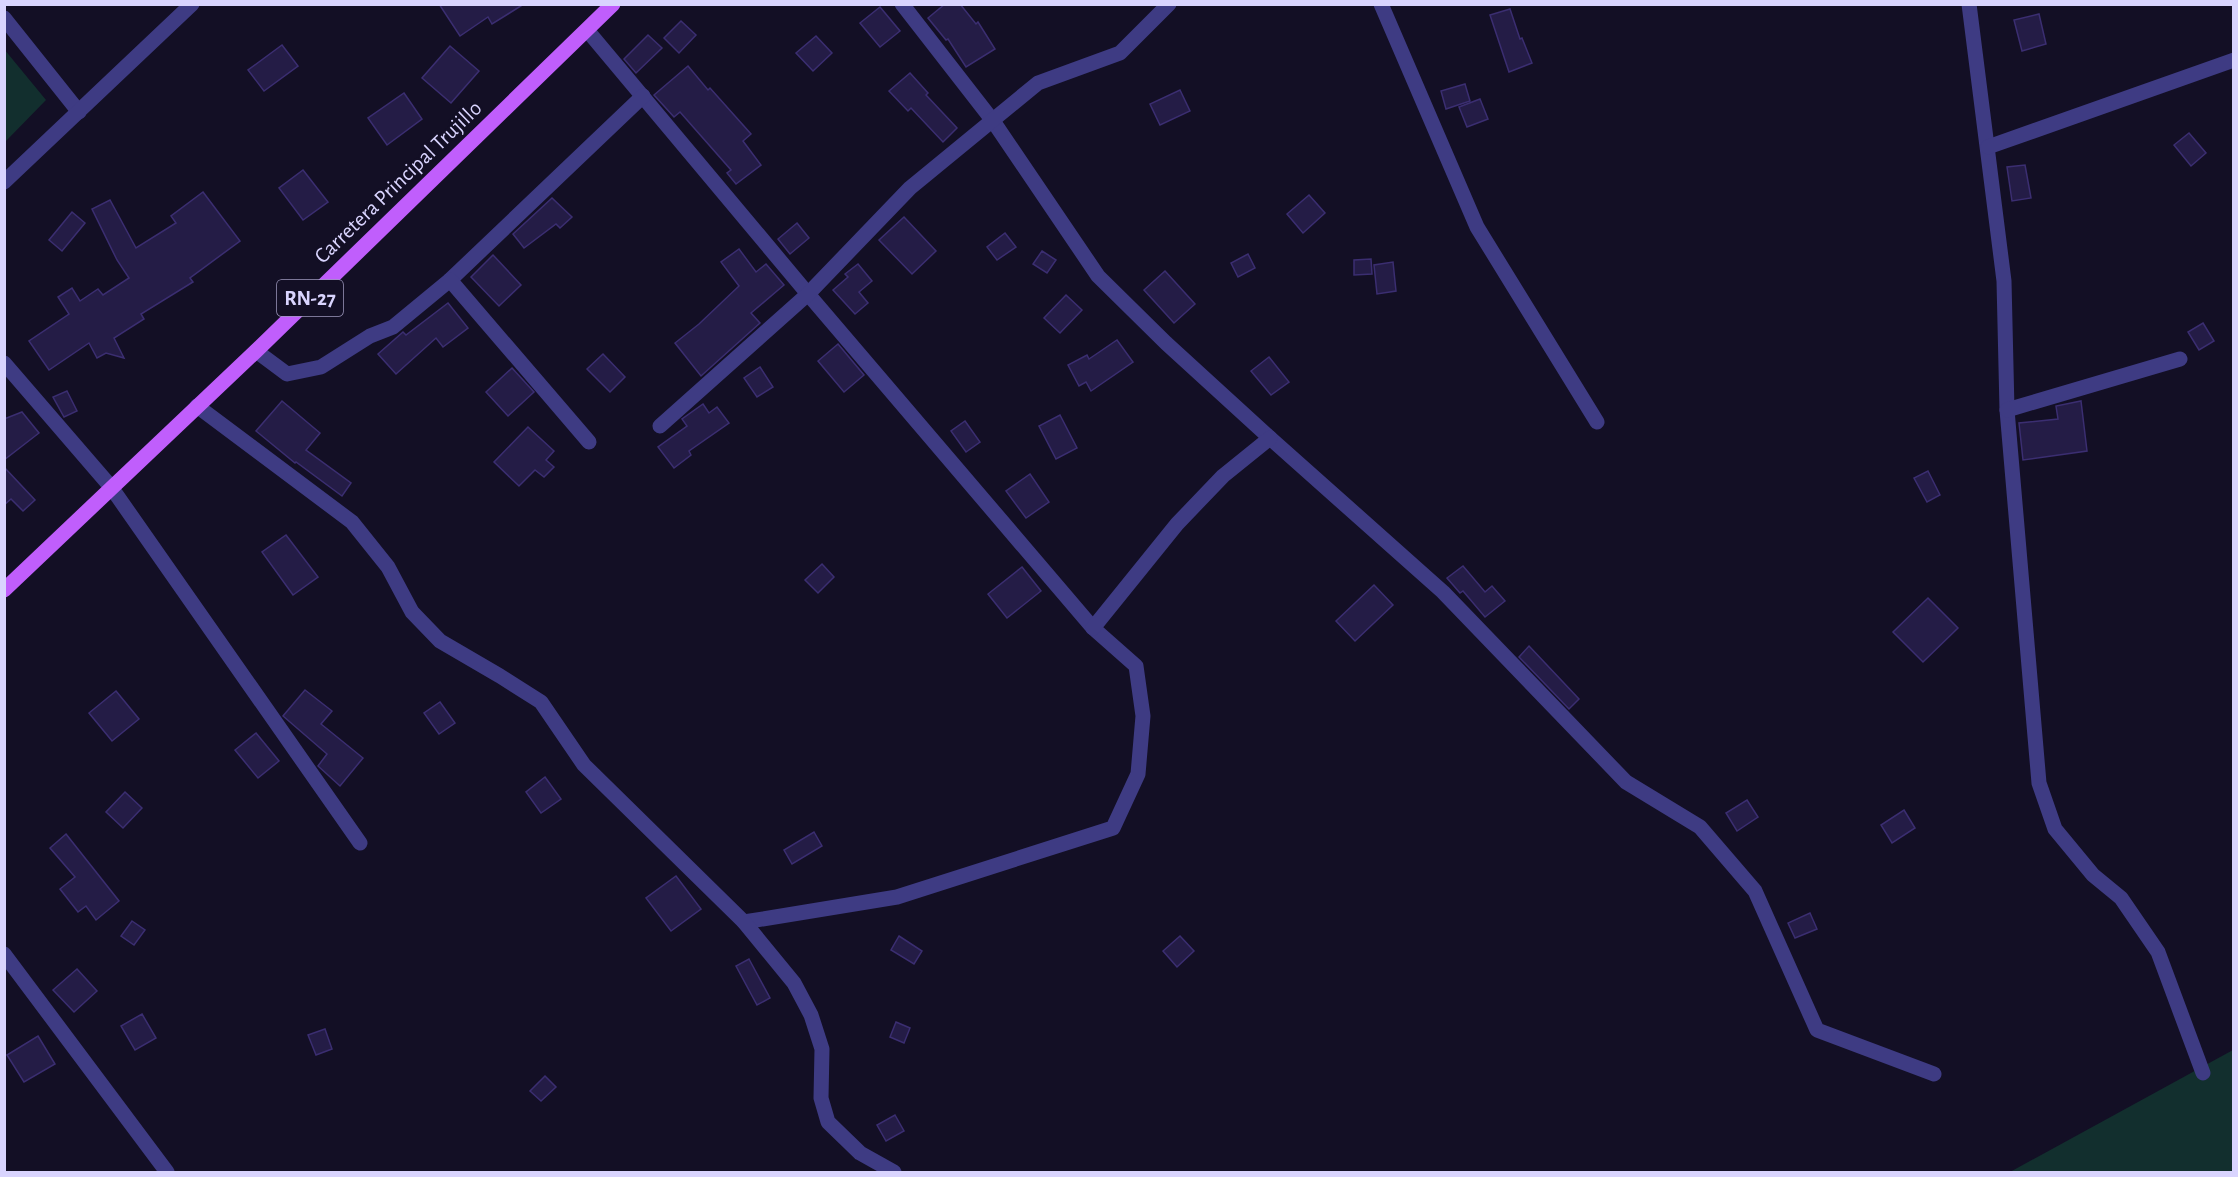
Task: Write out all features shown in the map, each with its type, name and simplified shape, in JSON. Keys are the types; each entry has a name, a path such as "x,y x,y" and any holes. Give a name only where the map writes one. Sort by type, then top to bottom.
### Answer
{"main road":[{"name":"Carretera Principal Trujillo","path":"4,590 255,351 613,4"}],"street":[{"path":"4,182 192,4"},
{"path":"902,4 993,121 1098,276 1166,343 1443,592 1626,782 1700,826 1755,891 1817,1030 1934,1074"},
{"path":"660,426 808,294 910,188 1038,83 1120,53 1169,4"},
{"path":"1382,4 1477,227 1596,422"},
{"path":"1968,4 2004,281 2007,410 2038,783 2055,829 2093,875 2121,898 2158,952 2203,1073"},
{"path":"4,18 79,111"},
{"path":"587,30 808,294 1093,628 1136,666 1143,716 1138,774 1113,828 897,897 744,922"},
{"path":"1988,147 2234,60"},
{"path":"255,351 286,374 321,367 370,336 393,327 450,280 643,96"},
{"path":"450,280 589,442"},
{"path":"2007,410 2180,359"},
{"path":"4,363 111,487 360,843"},
{"path":"197,406 352,522 388,567 412,612 440,641 541,702 584,765 744,922 794,982 811,1015 822,1049 821,1098 828,1122 860,1153 894,1173"},
{"path":"1093,628 1177,524 1223,476 1270,438"},
{"path":"4,954 166,1173"}],"green space":[{"path":"4,49 46,100 5,142 4,142"},
{"path":"2233,1050 2233,1172 2010,1172"}],"building":[{"path":"439,4 524,4 492,24 488,17 460,36"},
{"path":"945,4 960,4 976,24 978,22 995,49 966,67 948,39 946,40 928,18"},
{"path":"880,7 900,31 880,47 860,23"},
{"path":"1510,9 1520,39 1522,38 1532,63 1509,72 1490,15"},
{"path":"2039,14 2046,44 2022,51 2014,20"},
{"path":"681,21 696,35 679,53 664,38"},
{"path":"648,35 662,48 636,73 624,59"},
{"path":"816,36 832,53 813,71 796,53"},
{"path":"282,45 298,66 264,91 248,70"},
{"path":"450,46 479,71 451,103 422,78"},
{"path":"688,66 751,134 743,141 761,165 736,184 727,173 731,170 680,112 674,117 654,95"},
{"path":"910,73 928,93 926,95 957,128 943,142 911,108 908,111 889,91"},
{"path":"1465,84 1470,101 1446,109 1441,91"},
{"path":"1180,90 1190,111 1160,125 1150,104"},
{"path":"404,93 422,119 387,145 368,118"},
{"path":"1480,99 1488,119 1467,127 1459,107"},
{"path":"2189,133 2206,153 2191,166 2174,145"},
{"path":"2025,165 2031,198 2012,201 2007,167"},
{"path":"303,170 328,202 303,220 279,188"},
{"path":"203,192 240,241 190,278 193,282 141,314 144,319 114,338 124,358 106,353 97,358 89,343 49,370 29,341 69,314 58,297 72,288 80,301 98,289 103,295 129,278 117,260 92,209 110,200 136,248 176,223 171,216"},
{"path":"1309,195 1325,213 1303,233 1287,214"},
{"path":"552,198 572,217 560,228 556,224 524,248 513,234"},
{"path":"72,212 85,223 62,251 49,240"},
{"path":"904,217 936,251 912,274 879,240"},
{"path":"797,223 809,238 790,254 778,239"},
{"path":"1005,233 1016,247 997,260 987,247"},
{"path":"739,249 756,272 766,264 784,285 751,313 760,323 701,376 675,343 739,286 721,262"},
{"path":"1042,251 1056,260 1047,273 1033,264"},
{"path":"1248,254 1255,268 1238,277 1231,263"},
{"path":"493,255 521,285 499,306 471,277"},
{"path":"1371,259 1372,274 1354,275 1354,260"},
{"path":"1393,262 1396,291 1377,294 1374,265"},
{"path":"858,264 872,281 859,292 868,303 855,314 833,290 848,277 845,274"},
{"path":"1165,271 1195,304 1174,323 1144,290"},
{"path":"1066,295 1082,310 1060,333 1044,318"},
{"path":"448,303 468,328 443,347 436,338 396,374 378,354 403,332 406,335"},
{"path":"2203,323 2214,341 2199,350 2188,332"},
{"path":"1117,340 1133,362 1091,391 1086,382 1079,386 1068,365 1087,355 1089,359"},
{"path":"838,344 864,375 844,392 818,361"},
{"path":"603,354 625,377 610,392 587,369"},
{"path":"1269,357 1289,382 1271,395 1251,371"},
{"path":"760,367 773,387 757,397 744,378"},
{"path":"512,368 534,392 508,416 486,392"},
{"path":"67,391 77,411 64,417 53,397"},
{"path":"282,401 320,433 306,450 351,483 342,496 295,463 256,431"},
{"path":"2081,401 2087,451 2023,460 2019,423 2058,419 2056,406"},
{"path":"703,404 709,413 717,407 729,423 689,451 691,455 674,468 658,447 687,426 682,419"},
{"path":"22,412 39,433 4,460 4,419"},
{"path":"1060,415 1077,448 1056,459 1039,426"},
{"path":"965,421 980,442 966,452 951,431"},
{"path":"528,427 554,451 546,460 554,467 544,477 535,470 519,486 494,462"},
{"path":"4,467 35,500 23,511 11,499 4,505"},
{"path":"1928,471 1940,495 1927,502 1914,478"},
{"path":"1030,474 1049,502 1026,518 1006,491"},
{"path":"286,535 318,577 293,595 262,552"},
{"path":"822,564 834,577 818,593 805,580"},
{"path":"1463,566 1485,592 1492,586 1505,601 1485,617 1463,591 1460,593 1447,578"},
{"path":"1022,567 1041,591 1007,618 988,594"},
{"path":"1374,585 1393,605 1355,641 1336,621"},
{"path":"1928,598 1958,628 1923,662 1893,632"},
{"path":"1529,646 1579,699 1569,709 1519,657"},
{"path":"305,690 332,711 321,724 363,758 340,786 318,766 327,754 283,716"},
{"path":"116,691 139,719 112,741 89,713"},
{"path":"440,702 455,723 439,734 424,713"},
{"path":"256,733 279,761 258,778 235,750"},
{"path":"545,777 561,799 541,813 526,792"},
{"path":"125,792 142,808 123,828 106,812"},
{"path":"1747,800 1758,817 1737,831 1726,813"},
{"path":"1904,810 1915,828 1892,843 1881,825"},
{"path":"814,832 822,846 792,864 784,850"},
{"path":"66,834 119,901 96,920 86,906 78,912 60,889 75,877 50,848"},
{"path":"676,876 701,909 671,931 646,898"},
{"path":"1810,913 1817,929 1795,938 1788,923"},
{"path":"132,921 145,930 134,945 121,936"},
{"path":"899,936 922,951 914,964 891,950"},
{"path":"1180,936 1194,951 1177,967 1163,951"},
{"path":"749,959 770,998 757,1005 736,966"},
{"path":"77,969 97,991 74,1012 53,990"},
{"path":"142,1014 156,1038 135,1050 121,1026"},
{"path":"896,1022 910,1028 904,1043 890,1037"},
{"path":"325,1029 332,1049 316,1055 308,1035"},
{"path":"38,1036 55,1064 24,1082 7,1055"},
{"path":"545,1076 556,1087 541,1101 530,1091"},
{"path":"895,1115 904,1131 886,1141 877,1125"}]}
